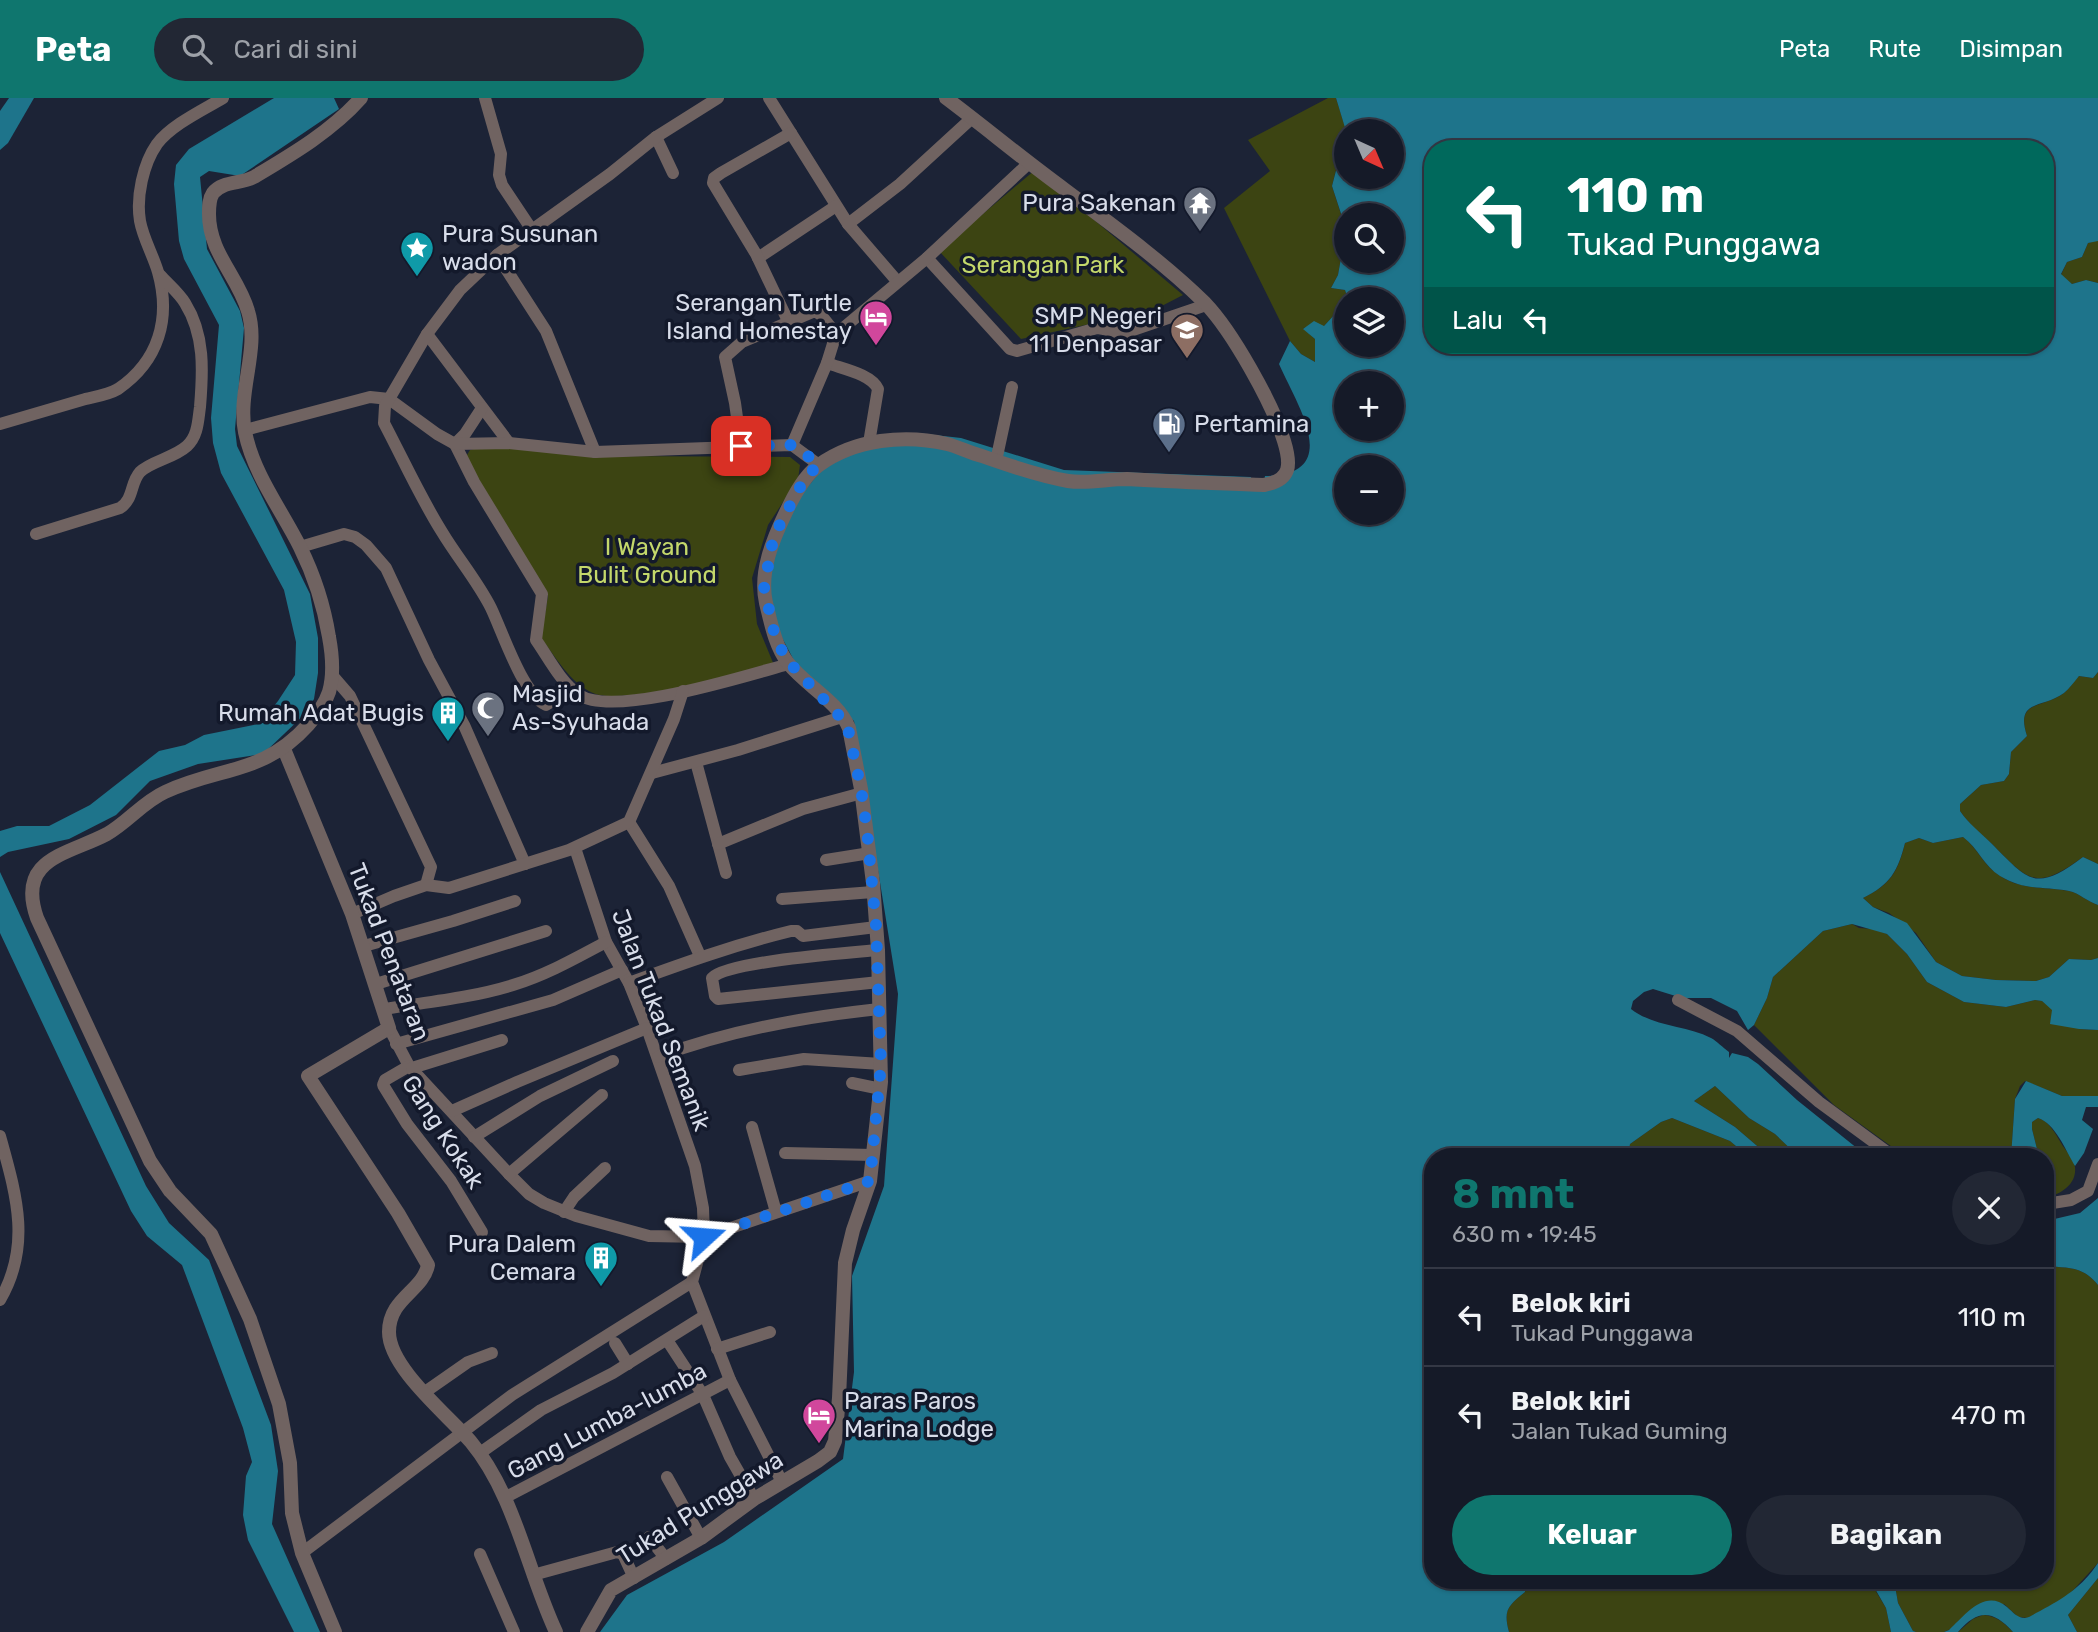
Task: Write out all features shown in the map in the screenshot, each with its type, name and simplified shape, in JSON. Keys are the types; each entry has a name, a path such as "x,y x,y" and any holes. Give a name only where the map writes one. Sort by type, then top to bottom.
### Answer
{"street":[{"path":"0,424 116,390 137,372 149,355 162,329 164,300 158,272 140,221 140,193 146,167 158,143 182,123 223,98"},
{"path":"335,1632 302,1553 292,1513 290,1463 279,1404 250,1320 211,1234 170,1191 150,1161 37,918 32,889 38,872 54,857 107,833 159,795 186,783 255,764 284,749 318,714 329,692 331,647 325,614 300,547 264,484 245,430 245,390 251,321 247,307 219,256 209,223 209,200 220,187 251,179 325,132 360,98"},
{"path":"485,98 500,154 499,175 502,185 532,230"},
{"path":"572,689 545,705 534,694 516,665 490,606 440,529 384,423 383,414 427,334 460,290 497,256 601,181 656,137 718,98"},
{"path":"769,98 848,224 897,281"},
{"name":"Tukad Punggawa","path":"587,1632 608,1593 701,1538 754,1499 826,1456 835,1441 845,1263 870,1181 881,1065 878,950 870,853 850,733 842,717 789,664 774,632 765,600 766,569 773,540 790,502 805,478 819,464 869,443 907,439 949,444 996,461 1069,481 1123,479 1264,485 1281,479 1289,466 1282,435 1249,368 1206,305 1118,229 946,98"},
{"path":"848,224 900,184 972,118"},
{"path":"789,323 758,258 713,183 714,178 791,133"},
{"path":"656,137 673,173"},
{"path":"792,445 827,363 836,334 927,258 1029,163"},
{"path":"758,258 836,206"},
{"path":"497,256 556,350 595,452"},
{"path":"927,258 1010,349 1017,351 1097,328 1115,334 1127,332 1206,305"},
{"path":"36,534 120,508 128,503 137,475 188,445 198,430 203,373 200,335 185,303 158,272"},
{"path":"741,446 725,357 743,342 809,313 818,312 836,334"},
{"path":"427,334 509,443"},
{"path":"827,363 867,378 877,385 869,443"},
{"path":"996,461 1012,387"},
{"path":"245,430 370,397 389,399 437,434 456,444 509,443 595,452 792,445 819,464"},
{"path":"456,444 482,408"},
{"path":"456,444 481,494 542,594 536,640 572,689 586,698 609,701 647,698 789,664"},
{"path":"300,547 344,534 355,537 366,545 386,568 429,660 464,725 525,864"},
{"path":"331,674 350,696 431,867 426,885"},
{"path":"352,914 426,885 449,888 575,848 628,822 652,773 683,691"},
{"path":"652,773 842,717"},
{"name":"Tukad Penataran","path":"284,749 352,914 396,1044 410,1067 529,1194 564,1212 649,1236 704,1237 870,1181"},
{"path":"696,762 726,873"},
{"path":"718,845 803,809 862,793"},
{"path":"628,822 669,886 699,956"},
{"name":"Jalan Tukad Semanik","path":"575,848 606,942 629,984 647,1028 695,1166 703,1208 704,1237 692,1282"},
{"path":"826,860 870,853"},
{"path":"782,899 873,892"},
{"path":"364,946 453,922 515,901"},
{"path":"803,936 876,926"},
{"path":"376,985 546,931"},
{"path":"629,984 699,956 791,931 797,931 803,936 806,958"},
{"path":"384,1009 483,993 513,985 545,974 606,942"},
{"path":"738,944 740,968"},
{"path":"878,950 740,968 712,976 715,996 720,999 879,982"},
{"path":"396,1044 553,1000 622,970"},
{"path":"1678,1000 1737,1031 1819,1102 1882,1148"},
{"path":"658,1057 696,1043 765,1026 879,1009"},
{"path":"389,1028 308,1076 398,1213 428,1265 424,1275 395,1308 391,1317 389,1333 396,1357 480,1453 504,1498 556,1632"},
{"path":"452,1111 647,1028"},
{"path":"410,1067 502,1040"},
{"path":"739,1070 804,1059 881,1065"},
{"path":"474,1137 540,1096 613,1061"},
{"name":"Gang Kokak","path":"410,1067 385,1080 383,1085 407,1124 451,1181 482,1232"},
{"path":"852,1083 881,1090"},
{"path":"509,1174 602,1095"},
{"path":"752,1127 776,1213"},
{"path":"0,1136 20,1222 17,1262 0,1300"},
{"path":"785,1153 873,1155"},
{"path":"2054,1203 2071,1200 2088,1191 2098,1164"},
{"path":"564,1212 574,1197 605,1168"},
{"path":"302,1553 524,1387 692,1282 730,1380 782,1482"},
{"path":"480,1453 541,1409 628,1364 704,1316"},
{"path":"717,1349 770,1332"},
{"path":"667,1340 703,1395 730,1457 754,1499"},
{"path":"615,1343 628,1364"},
{"path":"425,1392 468,1362 492,1353"},
{"name":"Gang Lumba-lumba","path":"504,1498 730,1380"},
{"path":"667,1477 701,1538"},
{"path":"649,1537 666,1559"},
{"path":"533,1575 617,1552 623,1554 634,1578"},
{"path":"480,1554 514,1632"}],"green space":[{"path":"1328,98 1336,98 1343,119 1334,119 1332,186 1337,203 1334,203 1334,273 1338,273 1331,288 1334,288 1334,315 1324,326 1303,328 1315,339 1315,362 1301,354 1290,341 1224,208 1270,171 1248,140"},
{"name":"Serangan Park","path":"1035,170 1183,295 1127,324 1099,322 1021,339 939,251"},
{"path":"2098,241 2098,283 2086,280 2072,284 2061,275 2067,262 2082,257 2088,243"},
{"name":"I Wayan Bulit Ground","path":"484,446 594,456 790,457 800,465 798,479 768,525 752,578 757,624 774,665 681,687 629,695 608,696 593,693 577,683 541,638 548,596 467,461 470,450"},
{"path":"2098,672 2098,864 2083,857 2054,875 2033,877 2015,866 1967,820 1960,811 1960,804 1981,785 2004,781 2009,774 2011,752 2027,736 2024,724 2028,710 2064,693 2079,676 2093,678"},
{"path":"1963,837 1991,869 2005,879 2022,885 2069,891 2098,905 2098,958 2069,959 2049,977 2036,981 1962,976 1936,962 1916,933 1863,898 1880,888 1892,876 1905,843 1919,838 1933,843"},
{"path":"1852,924 1887,934 1907,954 1927,982 1964,1002 2006,1007 2035,1000 2042,1001 2079,1029 2098,1030 2098,1096 2062,1096 2025,1081 2015,1099 2012,1148 1894,1148 1834,1105 1754,1025 1767,998 1773,977 1823,931"},
{"path":"1715,1086 1749,1118 1775,1134 1790,1148 1760,1148 1735,1127 1694,1101"},
{"path":"1672,1118 1730,1141 1738,1148 1629,1148 1630,1144 1661,1122"},
{"path":"2038,1118 2051,1128 2075,1167 2070,1184 2054,1195 2054,1148 2037,1148 2032,1122"},
{"path":"2054,1267 2087,1274 2098,1285 2098,1563 2067,1597 2028,1618 2018,1617 2004,1604 1944,1632 1916,1632 1898,1603 1896,1589 2054,1589"},
{"path":"2098,1578 2098,1632 2077,1632 2068,1615"},
{"path":"1525,1589 1874,1589 1886,1608 1891,1632 1509,1632 1508,1609"},
{"path":"1983,1615 2000,1620 2013,1632 1958,1632 1973,1619"}],"water":[{"path":"9,98 34,98 8,143 0,150 0,111"},
{"path":"274,98 334,98 339,109 240,176 209,171 200,177 207,249 240,311 244,328 235,429 237,446 310,594 318,638 318,673 314,699 305,714 263,754 198,764 150,781 116,815 69,839 8,852 0,857 0,831 17,826 49,826 90,805 159,751 185,745 204,735 259,724 295,675 296,642 284,590 221,473 213,443 211,418 219,325 184,259 179,241 174,184 176,165 189,149"},
{"path":"1336,98 2098,98 2098,241 2088,243 2082,257 2067,262 2061,274 2072,284 2086,280 2098,283 2098,672 2093,678 2079,676 2064,693 2028,710 2024,724 2027,736 2011,752 2009,774 2004,781 1981,785 1960,804 1960,811 2015,866 2033,878 2054,875 2083,857 2098,864 2098,905 2069,891 2026,886 2009,881 1994,872 1963,837 1933,843 1919,838 1905,843 1892,876 1880,888 1863,898 1873,907 1907,923 1936,962 1962,976 2036,981 2049,977 2069,959 2098,958 2098,1030 2050,1024 2052,1010 2042,1001 2035,1000 2006,1007 1964,1002 1927,982 1907,954 1887,934 1852,924 1823,931 1773,977 1767,998 1754,1025 1748,1030 1737,1011 1711,998 1682,998 1653,989 1633,1001 1631,1009 1660,1023 1711,1038 1729,1052 1729,1058 1732,1053 1748,1057 1857,1148 1790,1148 1775,1134 1749,1118 1715,1086 1694,1101 1735,1127 1760,1148 1738,1148 1730,1141 1672,1118 1661,1122 1630,1144 1629,1148 1424,1148 1424,1589 1525,1589 1508,1609 1509,1632 600,1632 627,1595 724,1542 843,1459 854,1372 852,1276 884,1186 898,994 854,721 799,670 778,630 766,577 801,495 837,451 876,437 917,433 961,438 1064,470 1251,477 1251,482 1264,482 1265,476 1289,473 1303,464 1309,451 1309,435 1304,417 1279,364 1290,341 1301,354 1315,362 1315,339 1303,329 1314,321 1324,326 1334,315 1334,357 1404,357 1404,287 1331,288 1338,273 1404,273 1404,203 1338,203 1332,186 1334,178 1334,189 1404,189 1404,119 1342,119"},
{"path":"0,872 146,1186 169,1223 209,1260 271,1425 278,1471 272,1524 320,1632 294,1632 248,1540 243,1515 246,1476 252,1462 243,1428 182,1265 147,1236 131,1211 0,933"},
{"path":"2026,1081 2062,1096 2098,1096 2098,1107 2086,1107 2082,1120 2093,1129 2084,1153 2075,1166 2055,1131 2038,1118 2032,1122 2037,1148 2012,1148 2015,1099"},
{"path":"2098,1198 2098,1285 2081,1271 2054,1267 2054,1219 2080,1213"},
{"path":"2098,1563 2098,1578 2068,1615 2077,1632 2013,1632 1999,1619 1986,1615 1972,1619 1958,1632 1944,1632 1976,1606 1991,1600 1999,1602 2020,1617 2029,1617 2072,1591"},
{"path":"1875,1589 1896,1589 1898,1603 1916,1632 1891,1632 1886,1608"}],"place":[{"name":"Pura Sakenan","path":"1200,233"},
{"name":"Pura Susunan wadon","path":"417,278"},
{"name":"Serangan Turtle Island Homestay","path":"876,347"},
{"name":"SMP Negeri 11 Denpasar","path":"1187,360"},
{"name":"Pertamina","path":"1169,454"},
{"name":"Masjid As-Syuhada","path":"488,738"},
{"name":"Rumah Adat Bugis","path":"448,743"},
{"name":"Pura Dalem Cemara","path":"601,1288"},
{"name":"Paras Paros Marina Lodge","path":"819,1445"}],"route":[{"path":"704,1237 870,1181 881,1083 873,883 861,789 850,733 842,717 789,664 780,649 765,600 766,569 773,540 790,502 805,478 819,464 792,445 741,446"}]}
